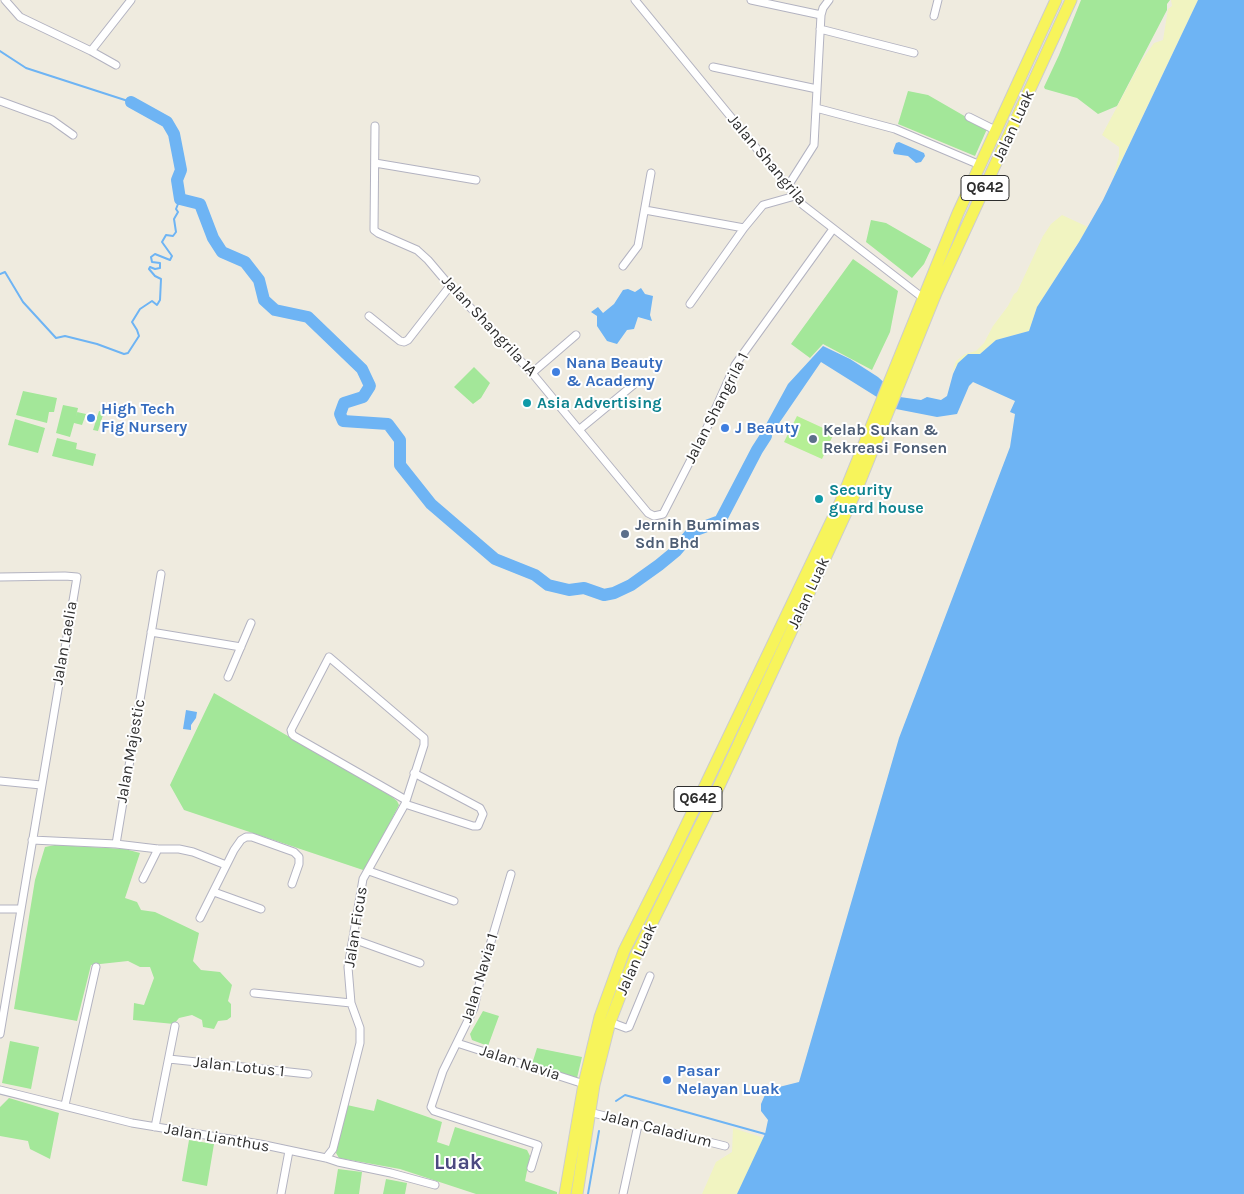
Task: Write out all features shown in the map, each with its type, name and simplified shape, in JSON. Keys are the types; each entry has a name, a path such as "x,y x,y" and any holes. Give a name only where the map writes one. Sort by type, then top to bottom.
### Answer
{"main road":[{"name":"Jalan Luak","path":"577,1194 594,1085 610,1022 635,957 705,816 840,526 897,376 923,298 958,213 1056,0"},
{"name":"Jalan Luak","path":"897,376 1071,0"},
{"name":"Jalan Luak","path":"566,1194 584,1084 604,1007 624,951 880,421"},
{"path":"673,853 681,853 705,816"},
{"path":"646,905 667,870 673,867 679,870"}],"street":[{"path":"6,0 20,17 116,65"},
{"path":"91,51 131,0"},
{"name":"Jalan Shangrila","path":"635,0 795,196 833,229 923,298"},
{"path":"751,0 821,15"},
{"path":"788,186 814,145 821,15 823,8 829,0"},
{"path":"934,16 938,0"},
{"path":"820,29 914,53"},
{"path":"713,67 817,89"},
{"path":"0,101 52,120 73,135"},
{"path":"816,108 895,129 980,166"},
{"path":"969,117 997,131"},
{"name":"Jalan Shangrila 1A","path":"375,126 374,230 417,250 428,260 532,373 648,513 658,516"},
{"path":"375,163 476,180"},
{"path":"623,266 638,246 650,173"},
{"path":"690,304 744,228 763,205 795,196"},
{"path":"645,210 744,228"},
{"name":"Jalan Shangrila 1","path":"658,516 663,514 705,432 736,365 833,229"},
{"path":"370,316 400,341 404,342 408,340 450,286"},
{"path":"532,373 576,336"},
{"path":"580,429 638,381"},
{"name":"Jalan Majestic","path":"116,844 161,574"},
{"name":"Jalan Laelia","path":"0,577 76,577 2,1008 0,1034"},
{"path":"228,677 251,623"},
{"path":"151,632 241,647"},
{"name":"Jalan Ficus","path":"326,1158 333,1149 360,1043 360,1028 351,1003 348,967 363,879 369,872 405,802 424,745 424,738 328,658 291,730 292,734 405,802"},
{"path":"405,802 473,826 478,826 483,814 480,808 414,773"},
{"path":"0,782 41,785"},
{"path":"200,918 226,865 241,840 246,837 294,852 299,857 299,864 292,884"},
{"path":"32,840 116,844 186,851 226,865"},
{"path":"143,879 158,849"},
{"path":"369,872 454,901"},
{"name":"Jalan Navia 1","path":"511,874 474,1008 444,1071 431,1107 434,1111 538,1145 531,1168"},
{"path":"214,892 261,909"},
{"path":"0,909 20,909"},
{"path":"353,939 420,962"},
{"path":"65,1105 96,967"},
{"path":"610,1022 626,1028 629,1027 650,976"},
{"path":"254,994 351,1003"},
{"path":"155,1127 175,1026"},
{"name":"Jalan Navia","path":"457,1043 584,1084"},
{"name":"Jalan Lotus 1","path":"169,1059 308,1074"},
{"name":"Jalan Lianthus","path":"0,1090 155,1127 260,1144 326,1158 435,1185"},
{"name":"Jalan Caladium","path":"589,1112 725,1146"},
{"path":"623,1194 638,1125"},
{"path":"281,1194 289,1151"}],"green space":[{"path":"1081,0 1170,0 1167,4 1167,10 1117,106 1098,114 1077,98 1045,89 1044,87"},
{"path":"908,91 928,95 987,129 975,156 898,124"},
{"path":"871,220 886,223 931,249 924,264 912,278 866,242"},
{"path":"853,259 898,291 890,332 872,370 823,344 810,358 791,344"},
{"path":"474,367 490,383 481,398 473,404 454,387"},
{"path":"23,391 57,398 54,412 49,412 47,423 16,415"},
{"path":"63,405 78,408 77,412 86,414 82,425 74,423 70,437 56,433"},
{"path":"99,411 104,412 98,431 93,430"},
{"path":"797,416 834,433 822,459 784,442"},
{"path":"15,419 45,428 38,453 8,445"},
{"path":"57,438 77,443 76,449 96,454 93,466 52,456"},
{"path":"214,693 397,801 399,805 368,866 363,870 184,810 170,785"},
{"path":"55,845 125,849 140,853 125,898 137,902 141,910 155,912 199,933 193,961 201,970 220,972 232,985 228,1001 231,1004 231,1017 227,1020 218,1021 214,1029 203,1027 202,1020 192,1015 179,1018 174,1024 133,1020 134,1003 144,1005 154,978 150,967 140,967 128,961 91,965 77,1021 14,1009 35,880 45,847"},
{"path":"483,1011 499,1016 488,1046 472,1040 470,1034"},
{"path":"10,1041 39,1047 31,1089 2,1083"},
{"path":"537,1048 582,1057 577,1078 532,1064"},
{"path":"9,1098 59,1113 50,1159 30,1149 28,1141 0,1136 0,1107"},
{"path":"377,1099 442,1122 437,1142 449,1146 455,1127 527,1150 530,1156 525,1181 557,1192 557,1194 476,1194 400,1169 339,1158 336,1153 347,1105 374,1111"},
{"path":"189,1140 214,1144 207,1186 182,1181"},
{"path":"338,1169 362,1172 359,1194 334,1194"},
{"path":"386,1179 407,1183 405,1194 383,1194"}],"sand":[{"path":"1171,0 1198,0 1113,178 1119,156 1119,147 1102,135 1142,60 1154,43 1163,40 1168,9 1172,6"},
{"path":"1062,215 1088,227 1037,307 1029,331 996,340 980,354 958,363 952,373 956,361 965,354 976,351 984,343 993,326 1017,292 1043,236 1051,224"},
{"path":"733,1128 764,1138 737,1194 702,1194 716,1162 732,1152"}],"water":[{"path":"1198,0 1244,0 1244,1194 737,1194 765,1134 768,1120 761,1111 761,1104 767,1090 799,1082 899,738 1010,447 1015,414 1010,412 1015,401 973,382 969,386 957,414 937,417 896,409 821,362 771,435 757,450 758,439 788,384 823,346 850,359 878,377 900,397 921,400 927,397 941,400 947,396 958,363 968,354 980,354 996,340 1029,331 1037,307 1079,242 1103,200"},
{"path":"899,142 924,153 925,156 921,162 916,163 908,156 894,154 893,151 896,143"},
{"path":"641,288 645,294 653,296 650,315 652,321 638,317 634,329 627,330 617,344 607,341 597,326 597,316 591,312 598,307 603,313 614,304 623,290 628,289 635,292"},
{"path":"186,710 197,712 196,718 191,725 191,730 183,729"}],"waterway":[{"path":"0,51 26,68 131,102"},
{"path":"131,102 167,122 174,134 181,170 177,180 180,199 200,204 213,238 222,252 245,262 259,280 264,300 275,310 308,317 362,369 370,386 363,397 344,403 340,414 343,421 388,424 400,440 400,465 431,504 495,559 535,575 548,585 569,590 584,588 604,595 614,593 631,585 659,565 676,551 693,531 720,521 766,436"},
{"path":"0,274 5,272 23,302 56,338 65,336 97,344 124,354 128,353 139,336 132,322 140,309 152,301 157,305 160,300 161,279 155,276 149,269 150,267 160,268 160,263 152,262 151,257 155,254 170,260 172,256 162,242 166,235 173,236 176,232 174,219 178,212 176,209 180,199"},
{"path":"616,1101 625,1095 765,1134"},
{"path":"588,1194 599,1131"}],"place":[{"name":"Nana Beauty & Academy","path":"556,372"},
{"name":"Asia Advertising","path":"527,403"},
{"name":"High Tech Fig Nursery","path":"91,418"},
{"name":"J Beauty","path":"725,428"},
{"name":"Kelab Sukan & Rekreasi Fonsen","path":"813,439"},
{"name":"Security guard house","path":"819,499"},
{"name":"Jernih Bumimas Sdn Bhd","path":"625,534"},
{"name":"Pasar Nelayan Luak","path":"667,1080"}],"district":[{"name":"Luak","path":"458,1163"}]}
